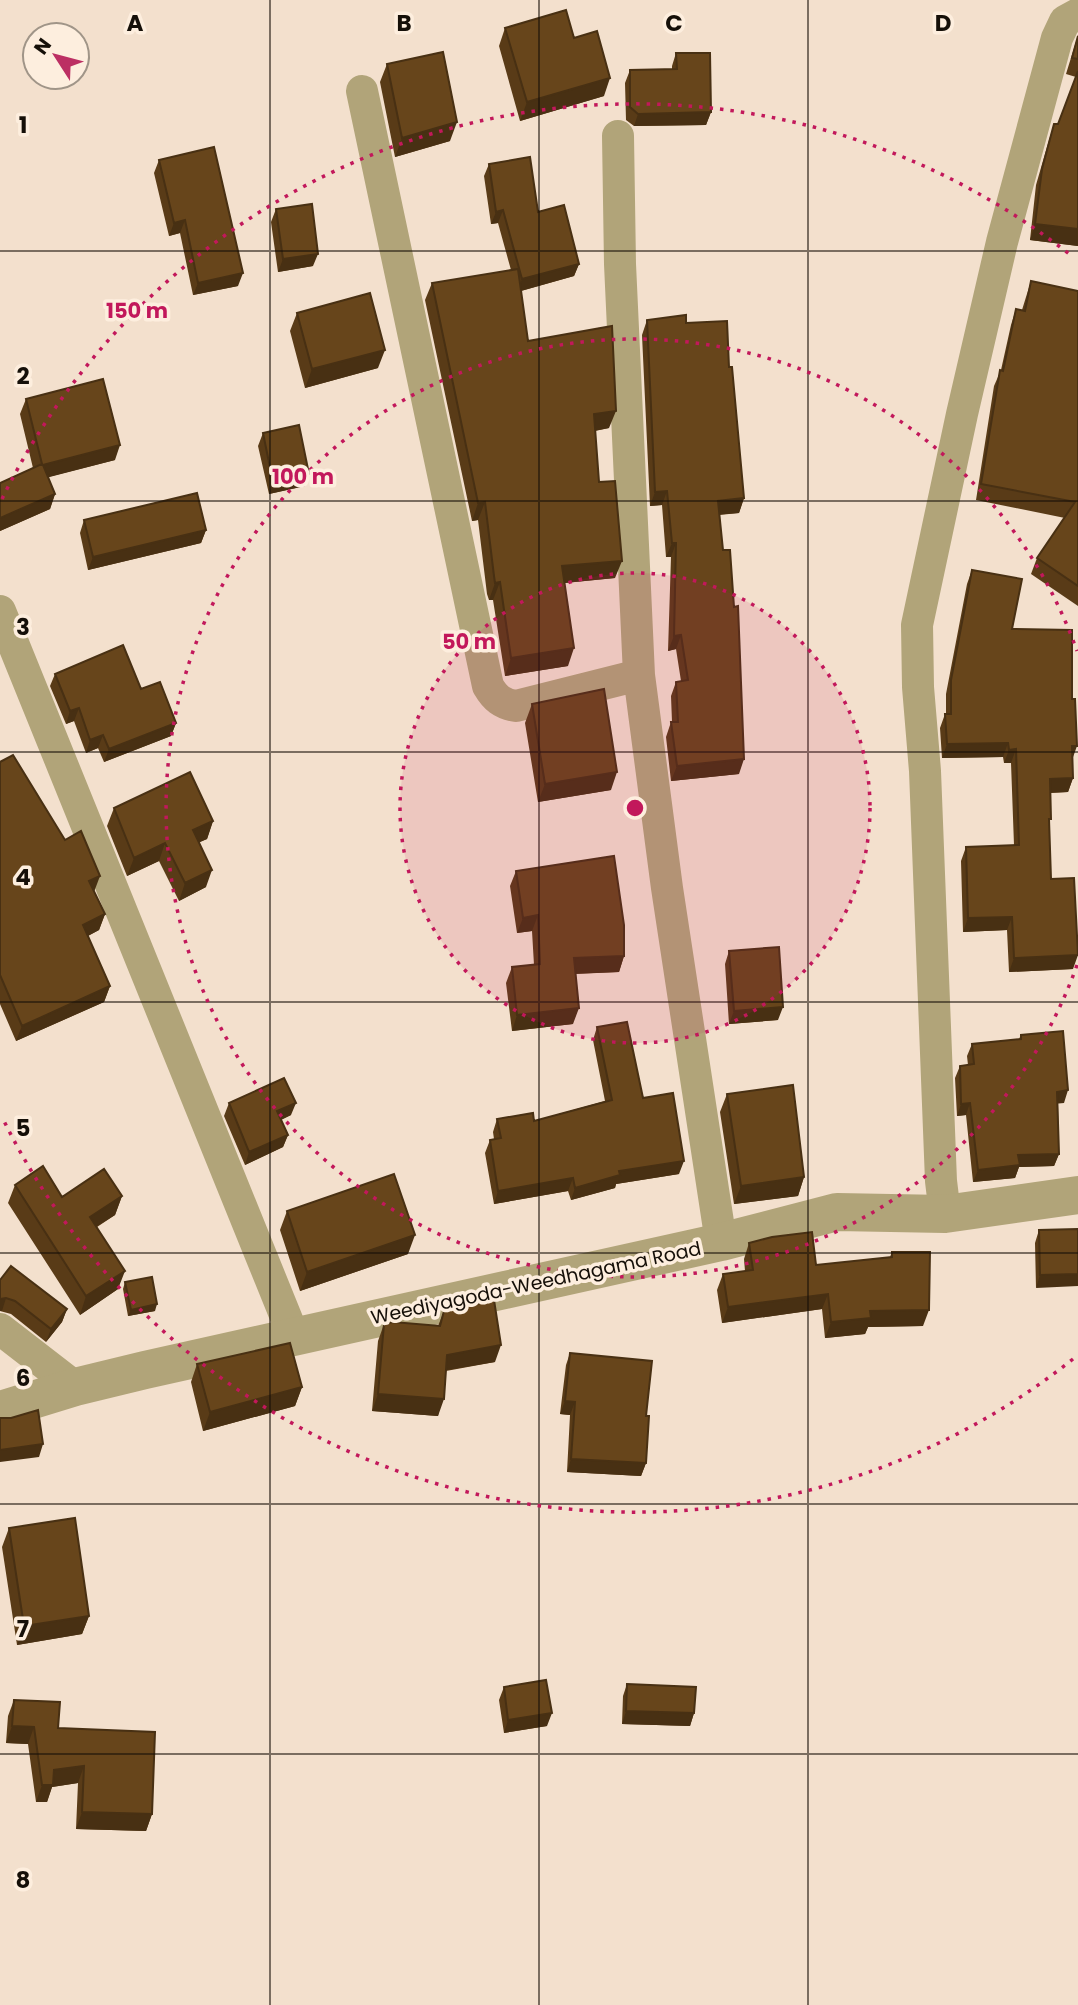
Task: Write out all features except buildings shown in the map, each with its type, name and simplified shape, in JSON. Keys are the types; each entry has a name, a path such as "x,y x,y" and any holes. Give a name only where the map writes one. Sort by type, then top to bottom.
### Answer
{"street":[{"path":"945,1214 941,1181 917,625 1002,242 1057,38 1065,21 1078,14"},
{"path":"362,91 488,686 493,695 505,705 516,706 639,675"},
{"path":"618,136 621,277 639,675 667,888 721,1242"},
{"path":"0,611 294,1337"},
{"name":"Weediyagoda-Weedhagama Road","path":"0,1410 75,1387 388,1314 721,1242 837,1212 945,1214 1078,1195"},
{"path":"0,1329 75,1387"}]}
